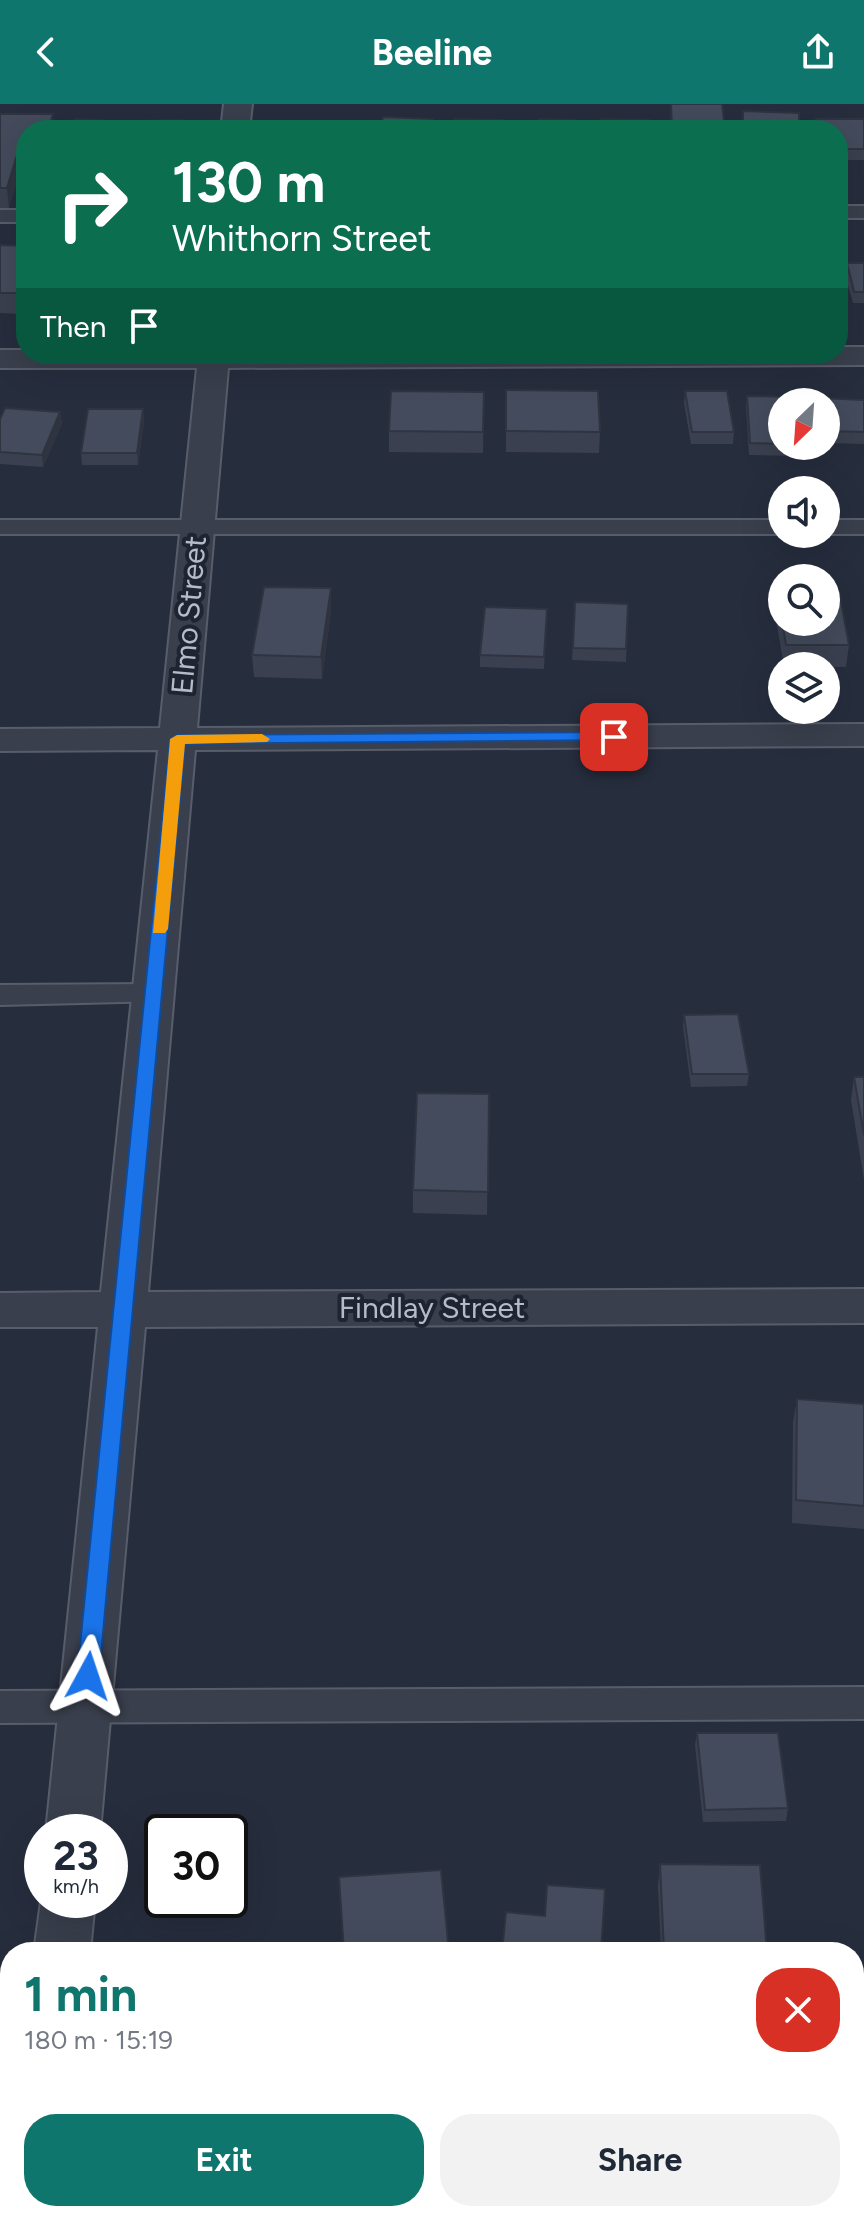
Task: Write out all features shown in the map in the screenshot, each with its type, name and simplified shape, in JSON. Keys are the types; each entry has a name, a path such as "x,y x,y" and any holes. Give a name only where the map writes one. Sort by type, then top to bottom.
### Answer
{"street":[{"name":"Elmo Street","path":"75,1814 212,364"},
{"path":"0,740 864,735"},
{"name":"Findlay Street","path":"0,1310 864,1306"},
{"path":"63,1942 65,1918"}],"lane":[{"path":"0,527 768,527"},
{"path":"840,527 864,527"},
{"path":"0,995 153,994"},
{"path":"0,1707 864,1703"}],"building":[{"path":"671,104 722,104 724,120 672,120"},
{"path":"743,111 799,113 799,120 743,120"},
{"path":"0,114 53,114 51,120 16,120 16,158 7,188 0,188"},
{"path":"383,117 433,119 433,120 382,120"},
{"path":"864,119 864,149 848,149 848,120 816,120"},
{"path":"0,245 16,246 16,293 0,293"},
{"path":"848,263 864,263 864,292 854,292"},
{"path":"506,390 598,391 600,432 506,431"},
{"path":"391,391 484,392 483,432 389,431"},
{"path":"685,391 727,391 734,432 692,432"},
{"path":"747,396 768,396 768,444 750,443"},
{"path":"840,399 864,400 864,432 840,431"},
{"path":"5,408 60,412 42,455 0,452 0,419"},
{"path":"88,409 143,409 137,453 81,453"},
{"path":"264,587 331,588 321,657 252,655"},
{"path":"840,596 849,645 786,645 784,636 840,636"},
{"path":"575,602 628,604 626,649 573,648"},
{"path":"485,607 547,609 544,657 480,655"},
{"path":"738,1014 749,1074 692,1074 684,1015"},
{"path":"854,1077 864,1077 864,1135"},
{"path":"417,1093 489,1094 488,1192 413,1190"},
{"path":"797,1399 864,1404 864,1506 796,1500"},
{"path":"697,1733 778,1733 788,1808 705,1810"},
{"path":"660,1864 760,1865 766,1942 664,1942"},
{"path":"441,1870 448,1942 343,1942 339,1877"},
{"path":"547,1885 605,1889 602,1942 503,1942 506,1912 545,1916"}],"slow traffic":[{"path":"159,929 177,739 262,739"}],"route":[{"path":"88,1676 177,739 614,737"}]}
